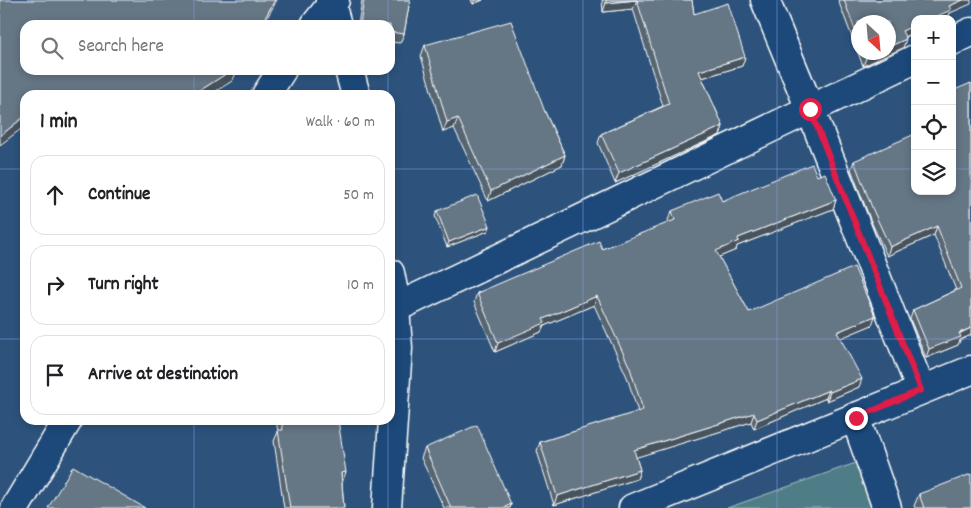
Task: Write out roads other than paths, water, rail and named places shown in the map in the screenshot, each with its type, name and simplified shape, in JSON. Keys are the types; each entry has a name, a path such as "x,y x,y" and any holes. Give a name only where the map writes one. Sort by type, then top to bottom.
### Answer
{"street":[{"path":"765,0 921,390"},
{"path":"956,39 971,32"},
{"path":"395,392 398,348 395,308 913,60"},
{"path":"269,90 279,75"},
{"path":"351,75 355,90"},
{"path":"634,508 971,370"},
{"path":"856,418 887,508"},
{"path":"15,508 65,425"},
{"path":"387,508 393,425"}]}
